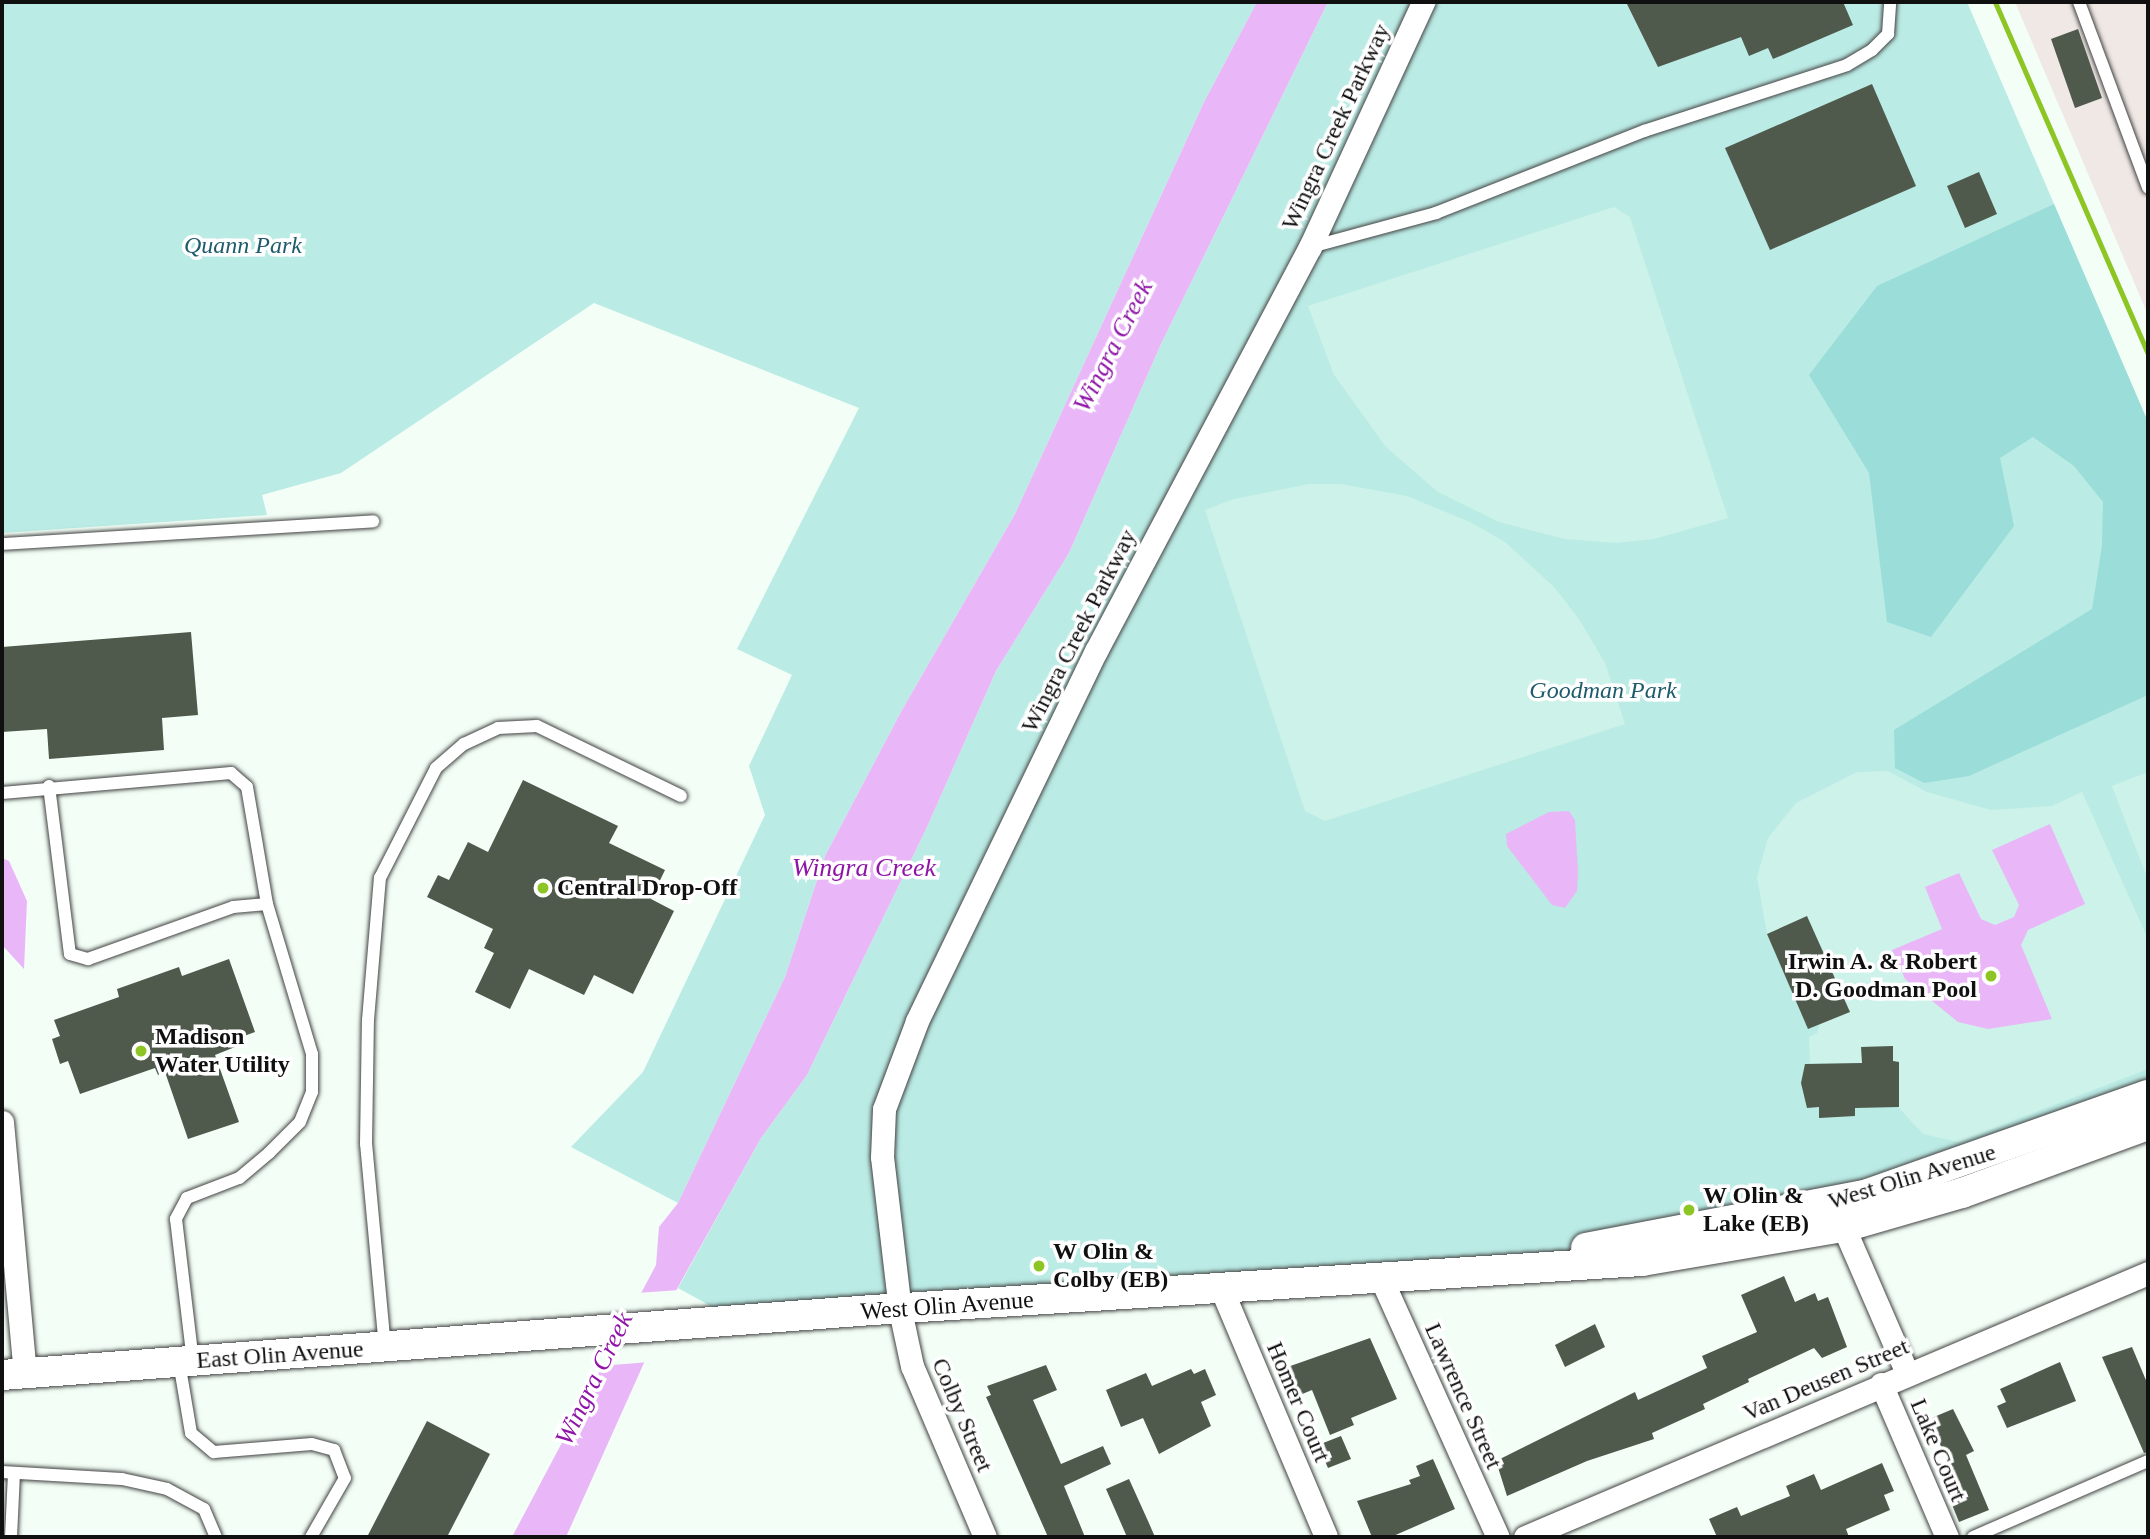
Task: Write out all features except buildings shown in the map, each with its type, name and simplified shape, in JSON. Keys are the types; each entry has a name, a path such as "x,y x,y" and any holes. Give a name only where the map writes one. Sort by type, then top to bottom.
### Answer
{"street":[{"name":"Wingra Creek Parkway","path":"900,1310 883,1157 884,1110 917,1021 1096,651 1310,247 1423,2"},
{"name":"West Olin Avenue","path":"1838,1215 1893,1187 2148,1095"},
{"path":"2,1122 13,1374"},
{"name":"West Olin Avenue","path":"558,1334 1420,1272 1838,1215 1962,1193 2148,1125"},
{"name":"Lake Court","path":"1838,1215 1907,1373"},
{"name":"Van Deusen Street","path":"1525,1537 2148,1273"},
{"name":"Lawrence Street","path":"1380,1276 1498,1537"},
{"name":"Homer Court","path":"1221,1288 1326,1537"},
{"name":"Colby Street","path":"900,1310 912,1366 985,1537"},
{"name":"East Olin Avenue","path":"13,1374 558,1334"},
{"name":"Lake Court","path":"1881,1384 1947,1537"}],"lane":[{"path":"1310,247 1436,213 1644,131 1847,65 1888,34 1890,2"},
{"path":"2079,2 2148,188"},
{"path":"2,544 373,521"},
{"path":"385,1348 366,1144 368,1020 380,878 436,768 464,744 498,728 537,726 681,796"},
{"path":"2,793 49,786 231,774 247,787 267,904 312,1054 312,1092 300,1122 269,1153 239,1178 187,1198 176,1219 191,1433 214,1452 312,1444 334,1450 345,1478 311,1537"},
{"path":"49,786 70,954 88,960 233,907 267,904"},
{"path":"1973,1537 2148,1461"},
{"path":"11,1537 8,1472 122,1479 167,1489 204,1509 216,1537"}],"shaded area":[{"path":"2015,2 2148,2 2148,315"},
{"path":"2054,204 2148,422 2148,695 1969,776 1924,783 1895,768 1894,730 2092,609 2102,546 2103,502 2074,466 2033,437 2000,458 2014,526 1931,637 1887,622 1869,473 1809,375 1877,286"}],"green space":[{"name":"Quann Park","path":"2,2 1257,2 1204,102 1015,514 902,710 825,856 785,977 678,1203 571,1147 643,1072 765,815 749,766 792,675 737,649 859,408 594,303 341,473 262,495 267,515 2,533"},
{"name":"Goodman Park","path":"1328,2 1967,2 2148,422 2148,1095 1893,1187 1592,1247 1420,1272 738,1321 678,1288 761,1138 807,1075 927,827 996,671 1069,553 1161,344"},
{"path":"1614,207 1630,217 1728,518 1654,539 1616,543 1565,539 1499,522 1438,492 1386,447 1334,375 1308,306"},
{"path":"1309,484 1341,484 1407,496 1472,523 1505,542 1554,587 1579,619 1605,663 1625,724 1325,821 1305,811 1205,510 1234,499"},
{"name":"Irwin A. & Robert D. Goodman Pool","path":"1888,771 1927,792 1991,810 2052,806 2082,792 2148,939 2148,1069 1958,1142 1923,1134 1898,1107 1899,1062 1893,1061 1893,1046 1862,1047 1862,1063 1810,1064 1809,1037 1817,1033 1820,1024 1807,917 1767,934 1757,877 1768,838 1796,803 1857,772"},
{"path":"2148,772 2148,880 2112,786"}],"water":[{"name":"Wingra Creek","path":"1257,2 1328,2 1161,344 1069,553 996,671 927,827 807,1075 761,1138 678,1287 566,1537 512,1537 656,1265 659,1227 678,1203 785,977 825,856 902,710 1015,514 1204,102"},
{"path":"1569,811 1575,820 1578,872 1577,891 1565,908 1552,905 1507,846 1506,834 1549,812"},
{"path":"2050,824 2085,904 2028,930 2021,945 2052,1019 1988,1029 1958,1022 1905,979 1892,950 1942,929 1925,887 1959,873 1981,919 1995,925 2014,917 2019,905 1992,850"},
{"path":"2,858 9,861 27,901 24,969 2,945"}],"pier":[{"path":"680,1290 649,1362 600,1366 637,1293"}],"railway":[{"path":"1995,2 2148,354"}],"place":[{"name":"Central Drop-Off","path":"543,888"},
{"name":"Irwin A. & Robert D. Goodman Pool","path":"1991,976"},
{"name":"Madison Water Utility","path":"141,1051"},
{"name":"W Olin & Lake (EB)","path":"1689,1210"},
{"name":"W Olin & Colby (EB)","path":"1039,1266"}]}
